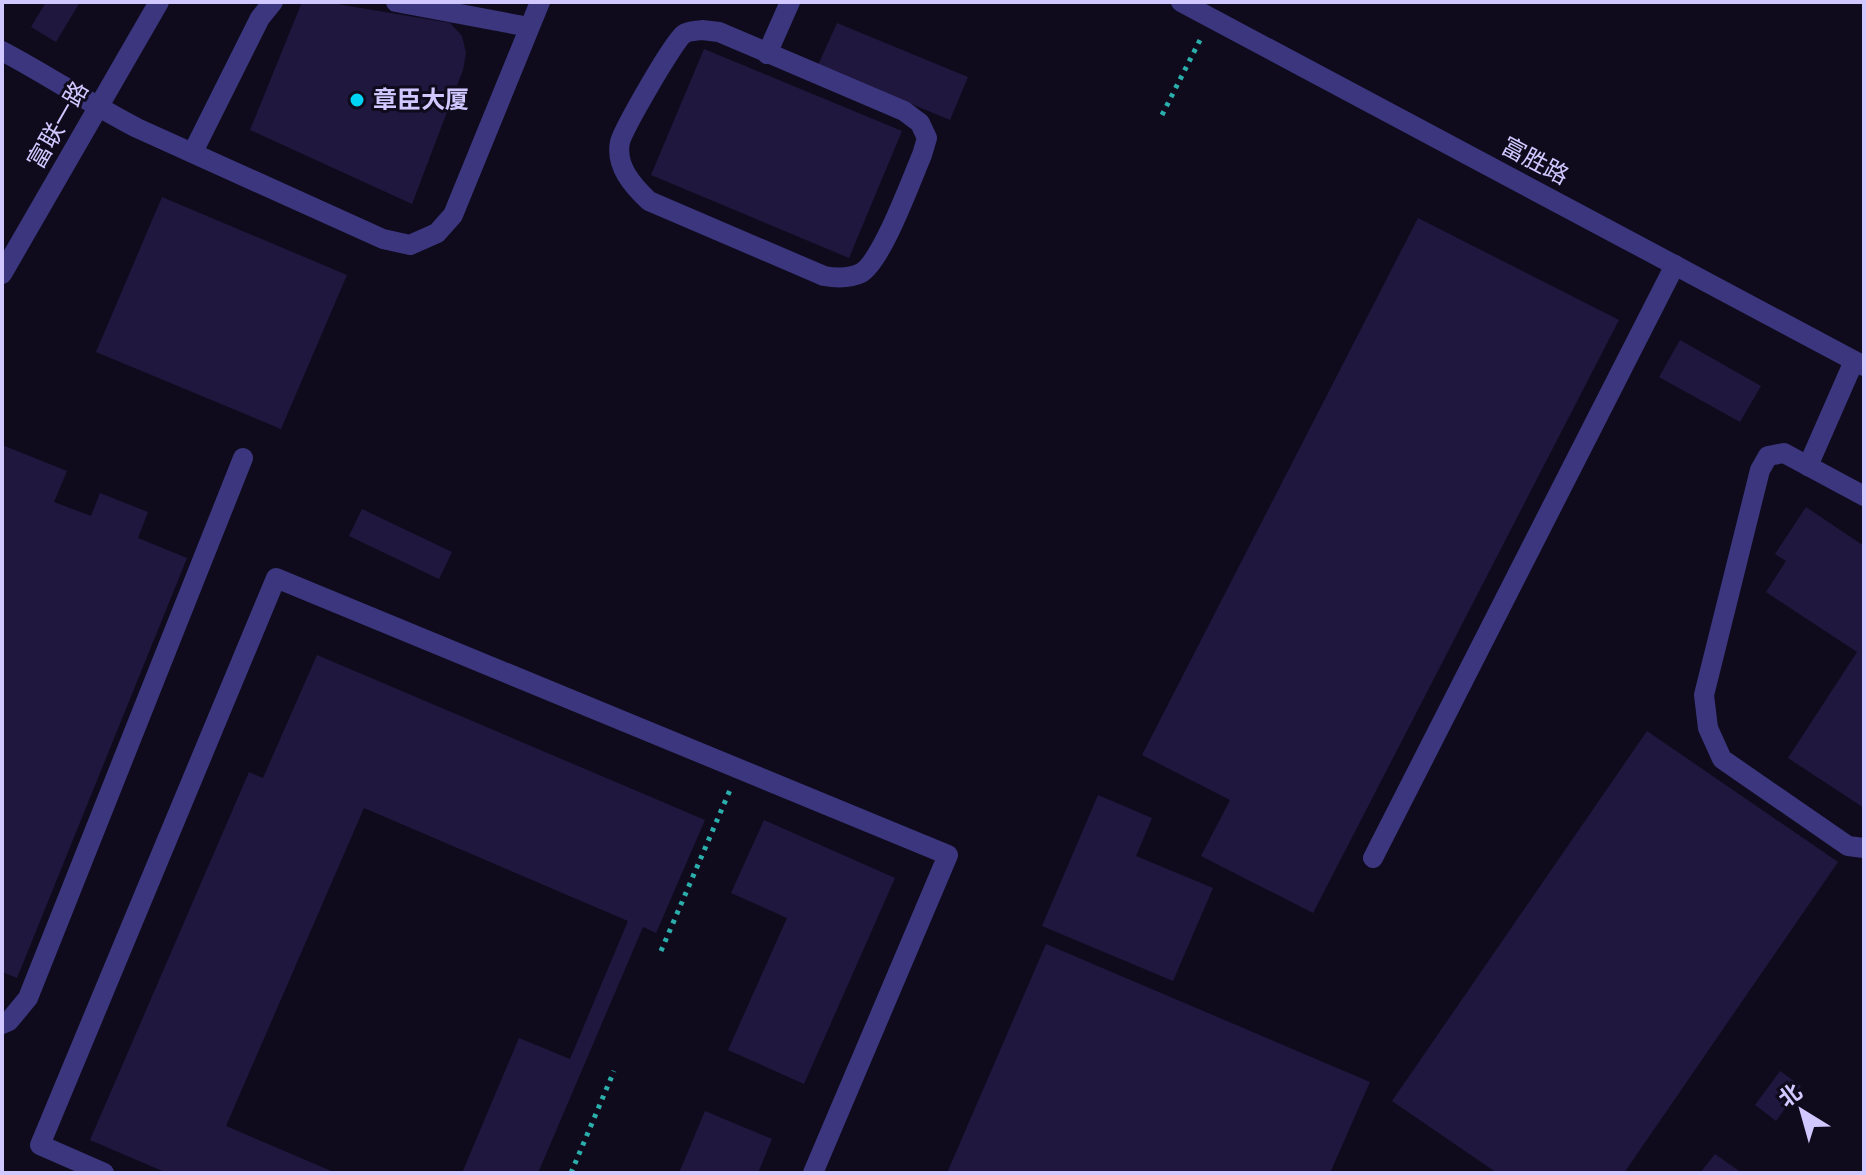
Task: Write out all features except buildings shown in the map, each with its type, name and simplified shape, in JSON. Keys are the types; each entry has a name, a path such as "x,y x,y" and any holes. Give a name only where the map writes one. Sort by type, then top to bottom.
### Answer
{"street":[{"name":"富联一路","path":"2,274 159,2"},
{"path":"193,152 260,18 273,2"},
{"path":"396,2 529,27"},
{"path":"2,51 44,73 98,108 383,239 410,245 437,233 453,215 540,2"},
{"path":"767,54 790,2"},
{"name":"富胜路","path":"1181,2 1859,364"},
{"path":"702,30 719,32 767,54 904,111 920,123 927,138 875,259 861,272 841,278 824,276 649,201 634,186 622,166 620,141 671,47 684,33 702,30"},
{"path":"1373,858 1675,265"},
{"path":"1808,466 1859,364"},
{"path":"1864,496 1784,453 1768,456 1760,470 1704,695 1708,728 1722,759 1848,846 1864,848"},
{"path":"2,1024 9,1021 28,998 243,458"},
{"path":"104,1173 40,1145 276,578 948,855 813,1173"}],"path":[{"path":"1162,115 1211,18"},
{"path":"661,951 740,769"},
{"path":"571,1173 614,1071"}],"place":[{"name":"章臣大厦","path":"357,100"}]}
